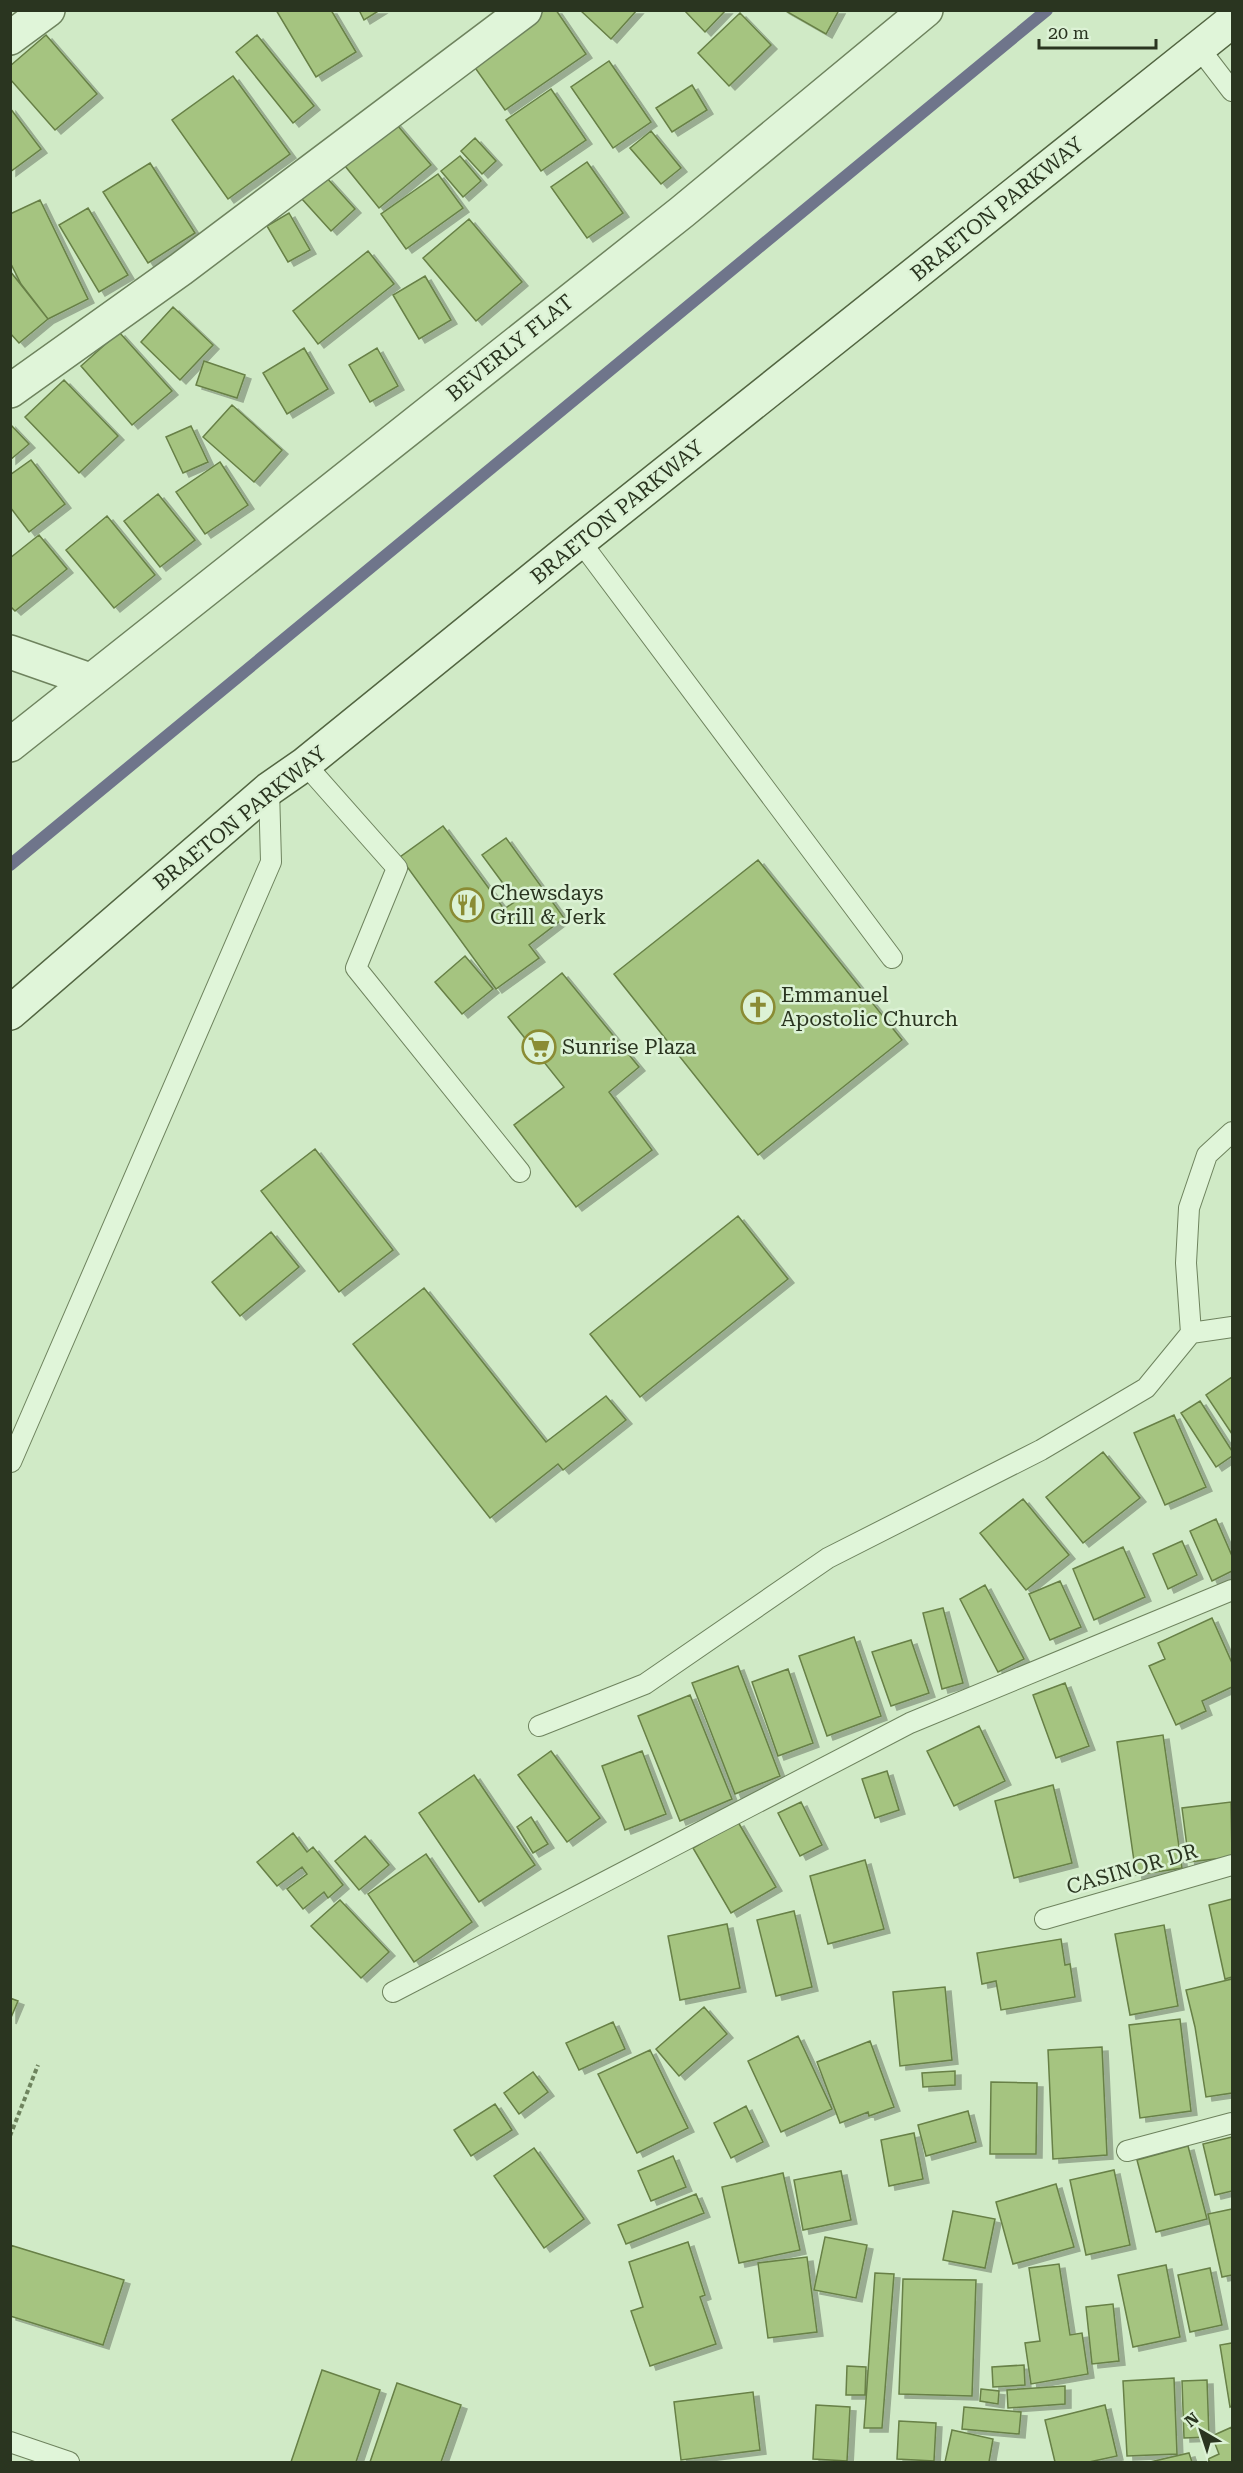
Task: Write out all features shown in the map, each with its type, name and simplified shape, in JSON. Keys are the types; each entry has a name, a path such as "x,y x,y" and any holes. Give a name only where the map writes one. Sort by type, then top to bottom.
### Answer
{"street":[{"path":"10,38 48,10"},
{"path":"10,391 200,255 525,10"},
{"name":"BEVERLY FLAT","path":"10,745 682,212 926,10"},
{"name":"BRAETON PARKWAY","path":"10,1013 269,789 305,764 579,541 1233,21"},
{"path":"10,652 90,680"}],"lane":[{"path":"1199,48 1233,91"},
{"path":"579,541 892,958"},
{"path":"305,764 398,867 356,968 520,1172"},
{"path":"11,1462 271,862 269,789"},
{"path":"1191,1334 1185,1263 1189,1208 1207,1155 1233,1132"},
{"path":"539,1726 645,1684 828,1558 1041,1450 1146,1388 1191,1334 1233,1327"},
{"path":"393,1992 910,1723 1233,1590"},
{"name":"CASINOR DR","path":"1045,1919 1233,1865"},
{"path":"1127,2151 1233,2123"},
{"path":"10,2442 69,2463"}],"path":[{"path":"10,2136 38,2065"}],"building":[{"path":"276,10 331,10 356,52 316,77"},
{"path":"359,10 380,10 364,20"},
{"path":"545,10 556,10 586,54 505,110 471,62"},
{"path":"580,10 637,10 611,39"},
{"path":"684,10 726,10 705,32"},
{"path":"784,10 839,10 826,34"},
{"path":"740,13 771,45 729,86 698,53"},
{"path":"46,35 97,94 55,130 10,79 10,66"},
{"path":"257,35 314,106 293,123 236,52"},
{"path":"609,61 651,122 613,148 571,87"},
{"path":"233,76 290,154 228,199 172,120"},
{"path":"692,85 707,110 672,132 656,108"},
{"path":"551,89 586,140 541,171 506,120"},
{"path":"10,108 41,149 10,172"},
{"path":"392,119 431,165 379,208 341,161"},
{"path":"651,131 681,168 661,184 630,148"},
{"path":"475,138 496,161 482,174 461,151"},
{"path":"460,156 481,181 463,197 441,171"},
{"path":"587,162 623,213 587,238 551,187"},
{"path":"150,163 195,233 148,263 103,192"},
{"path":"438,174 463,208 406,249 381,214"},
{"path":"326,177 355,209 331,231 302,199"},
{"path":"40,200 88,299 48,319 21,284 10,262 10,214"},
{"path":"88,208 128,275 99,292 59,225"},
{"path":"289,213 310,250 288,262 267,226"},
{"path":"469,219 522,282 476,321 423,258"},
{"path":"368,251 394,284 318,344 293,311"},
{"path":"10,271 48,319 19,343 10,333"},
{"path":"425,276 451,320 419,339 393,295"},
{"path":"173,307 213,345 180,380 141,342"},
{"path":"119,332 172,391 132,425 81,366"},
{"path":"304,348 328,389 287,414 263,373"},
{"path":"377,348 398,386 370,402 349,365"},
{"path":"204,361 245,375 237,398 196,385"},
{"path":"64,380 118,436 79,473 25,417"},
{"path":"232,405 282,450 254,482 203,437"},
{"path":"10,424 29,444 10,460"},
{"path":"191,426 208,462 183,473 166,437"},
{"path":"31,460 65,504 29,532 10,507 10,475"},
{"path":"220,462 248,505 205,534 176,492"},
{"path":"158,494 195,540 160,567 124,521"},
{"path":"107,516 155,575 114,608 66,550"},
{"path":"39,535 67,569 15,611 10,606 10,558"},
{"name":"Chewsdays Grill & Jerk","path":"443,826 504,909 516,901 482,855 506,838 564,918 529,945 539,958 496,989 400,857"},
{"name":"Emmanuel Apostolic Church","path":"758,860 902,1040 758,1155 614,974"},
{"path":"465,956 493,989 462,1014 435,982"},
{"path":"562,973 639,1067 609,1092 652,1150 576,1207 514,1125 564,1087 508,1017"},
{"path":"315,1149 393,1250 339,1292 261,1191"},
{"path":"738,1216 788,1279 640,1397 590,1334"},
{"path":"271,1232 299,1267 240,1316 212,1282"},
{"path":"424,1288 546,1442 606,1396 626,1420 563,1470 558,1464 490,1518 353,1344"},
{"path":"1232,1377 1232,1434 1206,1395"},
{"path":"1200,1401 1232,1451 1232,1456 1216,1467 1181,1413"},
{"path":"1174,1415 1206,1487 1165,1505 1134,1433"},
{"path":"1103,1452 1140,1498 1083,1543 1046,1497"},
{"path":"1023,1499 1069,1555 1026,1590 980,1533"},
{"path":"1216,1519 1232,1556 1232,1571 1212,1581 1190,1531"},
{"path":"1182,1541 1197,1575 1168,1589 1153,1554"},
{"path":"1123,1547 1145,1597 1094,1620 1073,1569"},
{"path":"1060,1581 1081,1627 1050,1640 1029,1594"},
{"path":"985,1585 1024,1659 998,1672 960,1599"},
{"path":"943,1608 963,1683 942,1689 923,1613"},
{"path":"1212,1618 1232,1663 1232,1687 1202,1701 1206,1711 1176,1725 1149,1666 1165,1659 1158,1643"},
{"path":"854,1637 881,1716 827,1736 799,1656"},
{"path":"911,1640 929,1693 891,1706 872,1652"},
{"path":"738,1666 780,1776 735,1794 692,1683"},
{"path":"788,1669 813,1743 778,1756 752,1682"},
{"path":"1065,1683 1089,1746 1056,1758 1033,1695"},
{"path":"690,1695 732,1799 680,1821 638,1716"},
{"path":"979,1726 1005,1781 954,1806 927,1751"},
{"path":"1163,1735 1182,1868 1136,1875 1117,1742"},
{"path":"551,1751 600,1818 567,1842 518,1775"},
{"path":"642,1751 666,1814 625,1830 602,1766"},
{"path":"887,1771 899,1810 875,1818 862,1779"},
{"path":"474,1775 535,1865 479,1902 419,1813"},
{"path":"1053,1785 1072,1863 1014,1878 995,1801"},
{"path":"801,1802 822,1845 800,1856 778,1813"},
{"path":"1231,1802 1232,1857 1189,1862 1182,1808"},
{"path":"531,1817 548,1844 533,1853 517,1827"},
{"path":"738,1822 776,1887 731,1913 693,1848"},
{"path":"293,1833 307,1852 313,1847 343,1885 328,1898 324,1892 303,1909 287,1889 307,1874 302,1867 277,1886 257,1862"},
{"path":"365,1836 389,1865 359,1890 335,1861"},
{"path":"426,1854 472,1922 414,1962 368,1894"},
{"path":"865,1860 884,1929 828,1944 810,1876"},
{"path":"1232,1899 1232,1977 1225,1979 1209,1905"},
{"path":"340,1900 389,1952 361,1978 311,1926"},
{"path":"794,1911 812,1987 776,1996 757,1920"},
{"path":"727,1924 740,1988 680,2000 668,1936"},
{"path":"1164,1925 1178,2006 1130,2015 1115,1934"},
{"path":"1061,1939 1065,1965 1070,1964 1075,1997 1001,2010 996,1981 982,1984 977,1953"},
{"path":"1232,1979 1232,2093 1206,2097 1195,2027 1186,1990"},
{"path":"945,1987 952,2060 900,2066 893,1992"},
{"path":"10,1998 18,2001 10,2020"},
{"path":"704,2007 727,2034 679,2076 656,2049"},
{"path":"1180,2019 1191,2111 1140,2118 1129,2025"},
{"path":"613,2022 625,2049 579,2070 566,2043"},
{"path":"798,2036 832,2109 781,2132 748,2061"},
{"path":"870,2041 894,2107 869,2116 868,2112 840,2123 817,2062"},
{"path":"1102,2047 1107,2155 1053,2159 1048,2050"},
{"path":"650,2050 688,2128 637,2153 598,2074"},
{"path":"955,2071 955,2085 923,2087 922,2073"},
{"path":"533,2072 548,2092 519,2114 504,2093"},
{"path":"991,2082 1037,2083 1036,2154 990,2154"},
{"path":"495,2104 512,2130 471,2156 454,2130"},
{"path":"746,2106 763,2142 731,2158 714,2123"},
{"path":"968,2111 976,2142 926,2156 918,2125"},
{"path":"914,2133 923,2179 889,2186 881,2140"},
{"path":"1232,2137 1232,2191 1215,2195 1203,2144"},
{"path":"1188,2146 1207,2219 1156,2232 1137,2160"},
{"path":"534,2148 584,2219 544,2248 494,2176"},
{"path":"673,2156 686,2187 651,2201 638,2171"},
{"path":"1114,2170 1130,2245 1086,2255 1070,2180"},
{"path":"841,2171 851,2220 803,2230 794,2180"},
{"path":"783,2173 800,2250 739,2263 722,2187"},
{"path":"1056,2184 1074,2247 1013,2264 996,2202"},
{"path":"696,2194 704,2213 626,2244 618,2225"},
{"path":"1232,2209 1232,2275 1222,2277 1208,2214"},
{"path":"953,2211 995,2219 985,2268 943,2260"},
{"path":"825,2237 867,2245 856,2298 814,2290"},
{"path":"688,2242 705,2295 700,2297 716,2344 650,2366 631,2311 643,2307 629,2262"},
{"path":"10,2245 124,2280 103,2345 10,2316"},
{"path":"807,2257 817,2332 768,2338 758,2263"},
{"path":"1059,2264 1070,2335 1082,2333 1088,2374 1031,2384 1025,2343 1040,2341 1029,2268"},
{"path":"1166,2265 1180,2337 1133,2347 1118,2275"},
{"path":"1210,2268 1222,2325 1190,2332 1178,2275"},
{"path":"875,2273 894,2274 882,2428 864,2428"},
{"path":"903,2279 976,2280 972,2396 899,2394"},
{"path":"1113,2304 1119,2361 1092,2364 1086,2307"},
{"path":"1232,2343 1232,2406 1230,2407 1220,2345"},
{"path":"1024,2365 1025,2385 993,2387 992,2367"},
{"path":"847,2366 866,2367 865,2395 846,2395"},
{"path":"322,2370 380,2390 356,2462 291,2462"},
{"path":"1174,2378 1177,2454 1127,2456 1123,2381"},
{"path":"1207,2380 1209,2437 1184,2438 1182,2381"},
{"path":"397,2383 461,2405 441,2462 370,2462"},
{"path":"1065,2386 1065,2404 1008,2408 1007,2390"},
{"path":"981,2389 999,2391 998,2404 980,2401"},
{"path":"753,2392 760,2450 681,2460 674,2402"},
{"path":"816,2405 850,2407 847,2461 813,2459"},
{"path":"1105,2405 1117,2456 1089,2462 1055,2462 1045,2420"},
{"path":"964,2407 1021,2412 1019,2434 962,2429"},
{"path":"899,2421 936,2423 934,2461 897,2459"},
{"path":"1232,2427 1232,2462 1210,2462 1208,2459 1219,2454 1212,2436"},
{"path":"952,2430 993,2439 989,2462 945,2462"},
{"path":"1189,2453 1192,2462 1150,2462"}],"waterway":[{"path":"10,865 1047,10"}],"place":[{"name":"Chewsdays Grill & Jerk","path":"467,905"},
{"name":"Emmanuel Apostolic Church","path":"758,1007"},
{"name":"Sunrise Plaza","path":"539,1047"}]}
